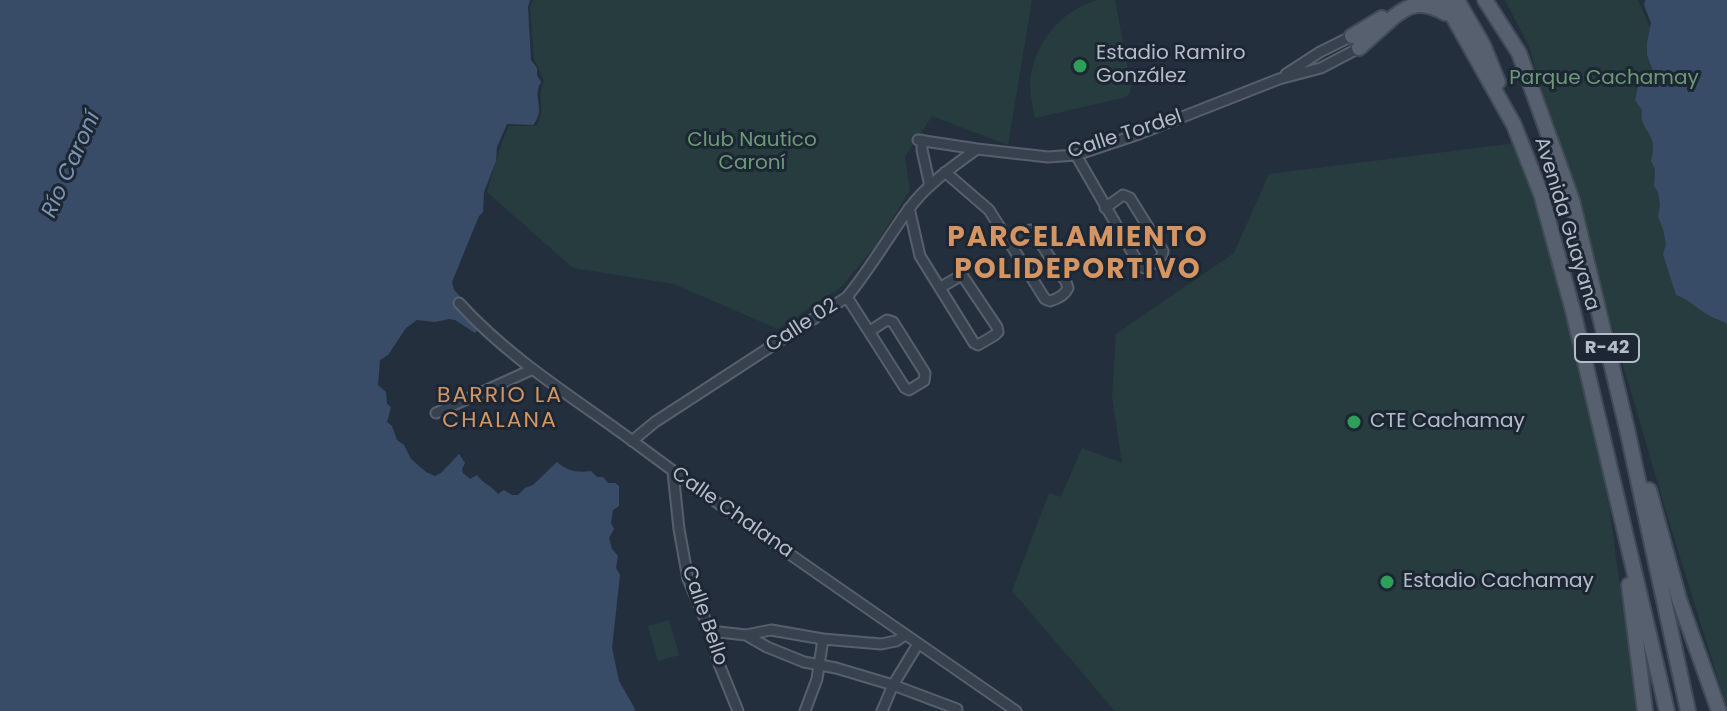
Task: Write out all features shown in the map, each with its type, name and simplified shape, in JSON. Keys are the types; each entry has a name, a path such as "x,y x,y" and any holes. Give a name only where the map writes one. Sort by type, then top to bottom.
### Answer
{"main road":[{"path":"1356,42 1388,14 1398,0"},
{"name":"Avenida Guayana","path":"1441,0 1514,125 1541,194 1573,311 1667,711"},
{"path":"1457,0 1483,45 1514,125"},
{"name":"Avenida Guayana","path":"1488,0 1519,53 1572,200 1627,429 1688,711"},
{"path":"1356,42 1406,5 1426,1 1446,14 1468,43"},
{"path":"1627,429 1643,469 1679,599 1719,711"},
{"path":"1621,518 1645,710"}],"street":[{"name":"Calle Tordel","path":"930,186 920,140 1048,157 1076,155 1139,134 1279,79 1320,52 1356,42"},
{"name":"Calle 02","path":"632,441 655,422 847,297 867,273 909,208 945,172 977,149"},
{"path":"1076,155 1105,208 1140,266 1147,267 1160,258 1163,251 1130,198 1123,195 1105,208"},
{"path":"945,172 989,210 1009,242 1045,299 1050,301 1066,292 1066,282 1034,233 1026,231 1009,242"},
{"path":"909,208 920,256 974,343 978,345 998,332 962,275 941,287"},
{"path":"847,297 905,388 909,390 924,381 925,373 893,322 887,320 870,331"},
{"name":"Calle Chalana","path":"459,303 493,338 531,370 1016,711"},
{"path":"436,413 531,370"},
{"name":"Calle Bello","path":"673,472 688,579 738,711"},
{"path":"710,631 746,635 771,630 881,644 896,641 905,635"},
{"path":"746,635 804,662 893,685 957,709"},
{"path":"805,711 817,679 823,639"},
{"path":"882,711 893,685 918,644"}],"green space":[{"name":"Club Nautico Caroní","path":"533,0 1032,0 1008,145 932,116 905,157 910,190 874,248 840,288 778,329 674,284 573,268 487,192 509,126 536,126 541,115 544,81 534,59 530,7"},
{"name":"Estadio Ramiro González","path":"1098,0 1115,0 1130,93 1126,97 1035,118 1030,81 1039,50 1063,18"},
{"name":"Parque Cachamay","path":"1505,0 1638,0 1666,64 1727,305 1727,708 1529,46"},
{"name":"CTE Cachamay","path":"1517,143 1577,349 1609,506 1637,711 1115,711 1012,591 1049,493 1061,497 1082,448 1122,463 1112,396 1116,334 1234,253 1269,174"},
{"path":"669,620 679,655 658,661 648,626"}],"water":[{"name":"Río Caroní","path":"0,0 530,0 531,60 541,82 538,88 539,114 533,125 507,124 484,192 483,212 452,282 454,290 484,322 475,333 455,320 417,320 406,328 388,355 380,360 378,385 386,392 387,404 391,407 387,422 392,426 397,440 404,445 411,459 435,476 459,454 465,463 463,473 470,479 477,475 498,494 504,490 518,495 557,462 572,471 591,471 608,483 619,486 619,506 613,510 611,523 614,529 609,538 618,556 616,568 620,575 612,648 619,681 634,711 0,711"},
{"path":"1645,0 1727,0 1727,324 1676,295 1663,254 1666,244 1658,217 1658,192 1654,186 1655,169 1651,161 1653,143 1643,123 1642,110 1635,100 1639,82 1653,71 1647,55 1651,23"}],"place":[{"name":"Estadio Ramiro González","path":"1080,66"},
{"name":"CTE Cachamay","path":"1354,422"},
{"name":"Estadio Cachamay","path":"1387,582"}],"district":[{"name":"PARCELAMIENTO POLIDEPORTIVO","path":"1078,255"},
{"name":"BARRIO LA CHALANA","path":"500,408"}]}
